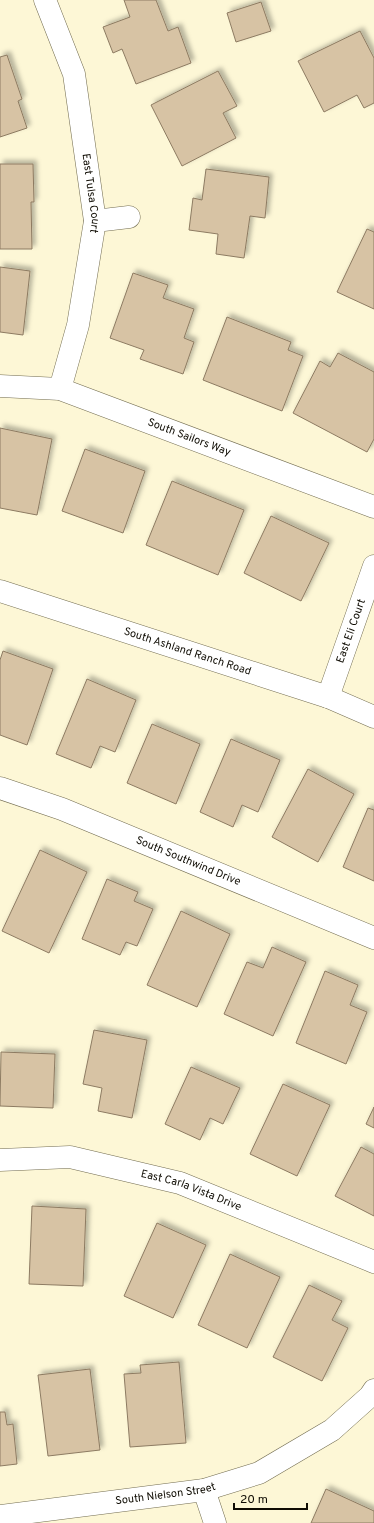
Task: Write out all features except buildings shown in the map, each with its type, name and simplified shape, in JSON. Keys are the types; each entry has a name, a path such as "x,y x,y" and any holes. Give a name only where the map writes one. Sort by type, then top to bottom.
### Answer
{"street":[{"name":"East Tulsa Court","path":"45,0 74,74 95,221 78,325 60,389"},
{"path":"95,221 129,217"},
{"name":"South Sailors Way","path":"0,386 60,389 374,508"},
{"name":"East Eli Court","path":"328,697 374,566"},
{"name":"South Ashland Ranch Road","path":"0,591 328,697 374,717"},
{"name":"South Southwind Drive","path":"0,788 62,809 374,938"},
{"name":"East Carla Vista Drive","path":"0,1160 70,1157 180,1183 374,1262"},
{"name":"South Nielson Street","path":"0,1516 204,1490 259,1473 332,1430 370,1396 374,1390"},
{"path":"204,1490 215,1523"}]}
